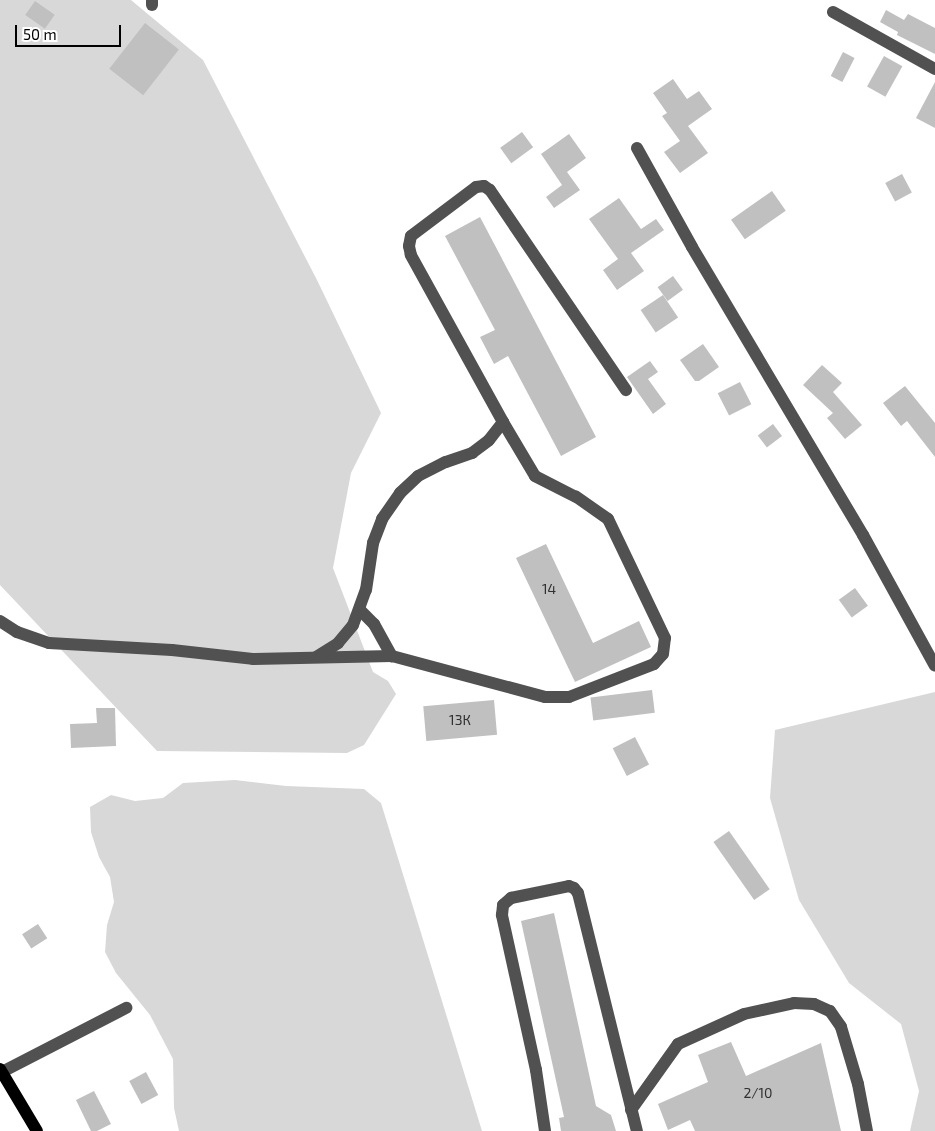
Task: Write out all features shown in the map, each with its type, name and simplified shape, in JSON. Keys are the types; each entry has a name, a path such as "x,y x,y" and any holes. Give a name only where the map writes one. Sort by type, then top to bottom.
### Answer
{"main road":[{"path":"1,1071 37,1131"}],"street":[{"path":"833,12 935,69"},
{"path":"637,148 692,247 863,535 935,666"},
{"path":"0,621 17,632 49,642 172,650 253,659 392,656 545,697 569,697 654,664 663,654 666,638 608,519 576,497 535,476 411,255 409,246 411,236 476,187 484,186 490,190 626,390"},
{"path":"314,658 338,643 353,625 366,590 373,543 382,518 400,493 418,476 446,462 472,453 489,440 503,422"},
{"path":"360,610 374,624 392,656"},
{"path":"545,1131 536,1070 502,915 503,905 510,898 569,886 578,893 636,1131"},
{"path":"631,1110 678,1044 744,1014 794,1003 814,1004 830,1011 841,1027 858,1084 867,1131"},
{"path":"1,1071 126,1008"}],"shaded area":[{"path":"0,0 131,0 203,60 317,280 381,413 351,473 333,568 373,672 388,681 396,694 364,745 347,753 157,751 0,585"},
{"path":"935,692 935,1131 910,1131 919,1091 901,1024 849,983 799,900 770,798 775,730"},
{"path":"235,780 286,786 364,789 381,803 482,1131 179,1131 174,1108 173,1059 150,1015 116,973 105,952 107,925 114,902 110,877 99,857 91,832 90,807 111,795 135,801 163,798 183,783"}],"building":[{"path":"35,1 55,15 45,29 25,15"},
{"path":"886,10 904,20 908,14 935,28 935,54 897,35 898,32 880,22"},
{"path":"145,23 179,49 143,95 109,69"},
{"path":"843,52 855,58 842,82 831,76"},
{"path":"884,56 902,66 885,97 867,87"},
{"path":"673,79 687,99 699,91 712,109 688,126 708,153 680,173 664,152 680,141 662,116 667,113 653,93"},
{"path":"935,82 935,128 916,118"},
{"path":"522,132 533,147 511,163 500,148"},
{"path":"569,134 586,158 567,172 580,190 554,208 546,197 562,185 541,154"},
{"path":"902,174 912,193 895,201 885,183"},
{"path":"772,191 786,211 745,239 731,220"},
{"path":"619,198 641,229 656,219 664,230 631,253 644,271 617,290 603,270 618,259 589,219"},
{"path":"480,217 596,437 561,456 508,356 494,364 480,337 495,330 445,236"},
{"path":"673,276 683,290 668,301 658,287"},
{"path":"663,295 678,317 656,332 641,310"},
{"path":"703,344 719,367 699,381 695,381 680,360"},
{"path":"650,361 658,372 648,379 666,404 653,414 627,377"},
{"path":"822,365 842,383 833,392 862,425 845,439 827,418 833,413 803,385"},
{"path":"740,382 751,404 729,416 718,393"},
{"path":"905,386 935,423 935,457 907,421 901,426 883,403"},
{"path":"773,424 782,436 767,447 758,435"},
{"path":"546,544 593,643 639,621 651,647 575,682 516,558"},
{"path":"855,588 868,606 852,618 839,600"},
{"path":"652,690 655,713 593,720 590,698"},
{"path":"494,700 497,735 426,741 423,706"},
{"path":"96,708 115,708 116,746 71,748 70,724 97,723"},
{"path":"635,737 649,765 627,776 613,748"},
{"path":"729,831 770,889 754,900 713,842"},
{"path":"554,913 596,1106 611,1115 616,1131 561,1131 559,1118 564,1117 521,921"},
{"path":"38,924 47,938 31,949 22,934"},
{"path":"731,1042 746,1076 821,1043 841,1131 695,1131 690,1120 668,1130 658,1104 708,1082 698,1055"},
{"path":"146,1072 158,1095 141,1104 129,1081"},
{"path":"94,1091 111,1124 97,1131 91,1131 76,1100"}]}
